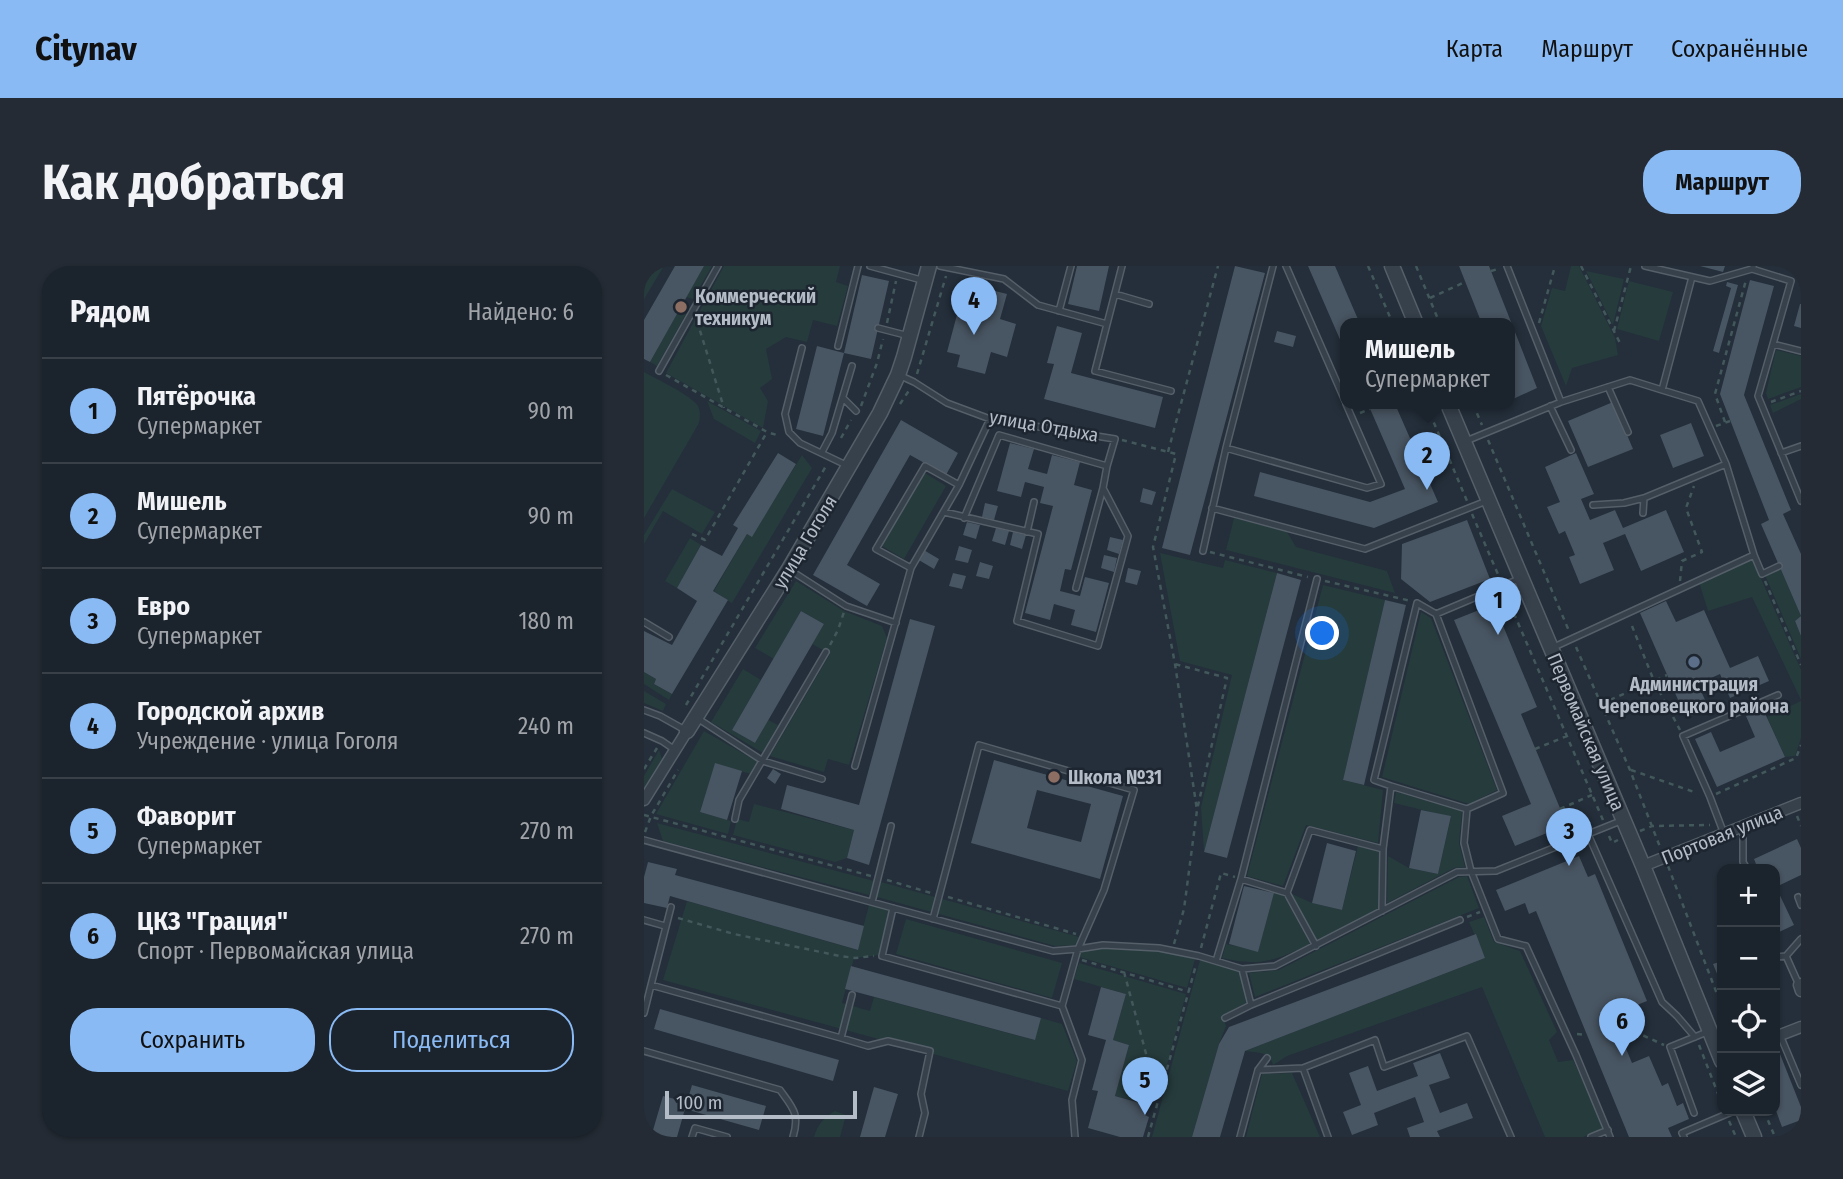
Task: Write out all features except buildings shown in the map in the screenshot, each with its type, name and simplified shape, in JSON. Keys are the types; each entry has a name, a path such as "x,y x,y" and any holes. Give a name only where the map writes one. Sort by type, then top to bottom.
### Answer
{"street":[{"name":"улица Гоголя","path":"644,800 675,750 681,728 697,718 789,569 880,413 898,374 929,266"},
{"path":"1392,266 1414,318"},
{"name":"Первомайская улица","path":"1450,409 1719,1053"},
{"name":"Портовая улица","path":"1643,866 1801,803"},
{"path":"1780,1035 1801,1027"},
{"path":"1745,1116 1754,1137"}],"lane":[{"path":"659,371 718,266"},
{"path":"838,346 858,266"},
{"path":"870,266 925,281"},
{"path":"940,266 1004,279 1038,305 1107,324"},
{"path":"1059,311 1071,266"},
{"path":"1122,266 1095,371 1171,391"},
{"path":"1203,551 1226,448 1273,266"},
{"path":"1286,266 1340,390"},
{"path":"1507,266 1561,402"},
{"path":"1645,266 1710,281 1751,268 1791,281 1759,396 1801,501"},
{"path":"1662,390 1692,277"},
{"path":"1115,294 1149,304"},
{"path":"881,329 909,336"},
{"path":"1773,344 1801,351"},
{"path":"802,348 785,414 789,432 800,443 849,466"},
{"path":"822,452 832,433 852,366"},
{"name":"улица Отдыха","path":"898,374 947,403 990,419 1115,439"},
{"path":"1464,442 1550,406 1630,380 1699,401 1726,464 1762,574 1779,566"},
{"path":"1608,387 1628,432"},
{"path":"843,398 856,411"},
{"path":"1550,406 1571,450"},
{"path":"1226,448 1367,488 1381,484 1348,409"},
{"path":"855,766 911,568 944,512 990,419"},
{"path":"964,518 999,435 1107,467"},
{"path":"1076,588 1115,439"},
{"path":"1782,453 1801,446"},
{"path":"1593,505 1644,498 1726,464"},
{"path":"911,568 876,549 925,466 958,485"},
{"path":"944,512 1038,534 1017,621 1098,646 1128,536 1103,488"},
{"path":"1643,513 1644,498"},
{"path":"1212,508 1364,549 1489,500"},
{"path":"1027,532 1034,502"},
{"path":"1551,649 1754,555"},
{"path":"789,569 846,606 896,623"},
{"path":"1436,614 1521,578"},
{"path":"1216,961 1241,879 1317,579"},
{"path":"1417,603 1436,614 1503,793 1467,809 1374,780 1417,603"},
{"path":"644,622 669,637"},
{"path":"735,819 739,800 826,652"},
{"path":"1724,834 1683,736 1778,695"},
{"path":"644,710 681,728"},
{"path":"697,718 763,761 822,779"},
{"path":"644,733 675,750"},
{"path":"933,919 979,745 1134,790 1104,890 1078,949 1062,1006 1082,1060 1072,1100 1075,1137"},
{"path":"1382,911 1383,849 1391,786"},
{"path":"1467,809 1464,844 1471,871 1498,939 1526,946 1611,1137"},
{"path":"644,840 1053,951 1103,945 1173,950 1242,969 1275,965 1457,872 1496,871 1623,820"},
{"path":"872,902 891,826"},
{"path":"1743,826 1744,864"},
{"path":"1287,893 1310,830 1383,849"},
{"path":"1588,834 1662,1002 1695,1037"},
{"path":"1241,879 1287,893 1316,946"},
{"path":"1798,897 1801,905"},
{"path":"644,1013 671,907"},
{"path":"893,908 882,956 1062,1006"},
{"path":"644,920 666,926"},
{"path":"1225,1018 1460,920"},
{"path":"1780,957 1786,956 1801,939"},
{"path":"1786,956 1800,987"},
{"path":"1242,969 1251,1005"},
{"path":"651,985 868,1046 888,1041 930,1051 921,1094 925,1113 919,1137"},
{"path":"841,1038 852,995"},
{"path":"1694,1113 1670,1047 1710,1031"},
{"path":"1258,1070 1303,1068 1375,1040 1384,1067 1467,1036 1511,1137"},
{"path":"1780,1042 1801,1085"},
{"path":"644,1051 780,1090 793,1109 797,1124 793,1137"},
{"path":"1240,1137 1258,1070 1267,1058"},
{"path":"1303,1068 1328,1137"},
{"path":"1684,1137 1682,1133 1721,1116"},
{"path":"692,1137 695,1128 726,1137"},
{"path":"1591,1137 1608,1130"}],"path":[{"path":"1168,452 1219,266"},
{"path":"1368,266 1390,318"},
{"path":"1416,266 1437,318"},
{"path":"1535,337 1555,266"},
{"path":"1581,266 1621,345"},
{"path":"1614,331 1631,266"},
{"path":"1710,428 1727,422 1715,394 1751,268"},
{"path":"681,728 862,404 877,363 881,329 898,274"},
{"path":"1429,299 1465,282"},
{"path":"693,310 724,408"},
{"path":"659,371 767,432 800,443"},
{"path":"1763,405 1801,391"},
{"path":"1428,409 1612,843"},
{"path":"692,534 705,540 767,432"},
{"path":"1115,439 1176,454 1153,547 1175,664 1196,810"},
{"path":"1680,589 1682,561 1702,552 1686,508 1698,476"},
{"path":"1203,551 1417,603"},
{"path":"1762,574 1801,665"},
{"path":"826,652 838,631 846,606"},
{"path":"1632,626 1654,681 1683,736"},
{"path":"1173,950 1184,909 1196,810 1227,678 1175,664"},
{"path":"1601,704 1667,674"},
{"path":"1535,749 1567,736"},
{"path":"644,769 662,741"},
{"path":"1630,770 1710,797 1796,758 1801,745"},
{"path":"1560,809 1592,795"},
{"path":"644,814 1083,936"},
{"path":"1664,858 1717,994"},
{"path":"1148,1137 1222,873 1241,879"},
{"path":"1460,920 1487,910"},
{"path":"668,915 734,934 840,956 882,956"},
{"path":"1075,958 1189,992"},
{"path":"1124,972 1158,1101"},
{"path":"1616,1023 1670,1047"},
{"path":"1695,1037 1717,1092"},
{"path":"1727,1116 1736,1137"},
{"path":"1766,1116 1775,1137"}],"green space":[{"path":"646,266 664,266 644,299 644,270"},
{"path":"704,266 712,266 693,299 686,297"},
{"path":"724,266 840,266 836,282 848,286 837,326 813,320 807,342 786,337 766,349 772,379 760,388 768,401 763,428 666,373"},
{"path":"1571,266 1579,266 1615,338 1618,355 1572,368 1566,386 1541,326 1552,288 1565,291"},
{"path":"1586,271 1624,279 1613,325"},
{"path":"1629,281 1673,292 1659,341 1617,329"},
{"path":"679,310 686,314 657,366 650,362"},
{"path":"1776,350 1801,356 1801,387 1768,399 1766,393"},
{"path":"644,372 688,397 698,406 700,414 699,423 644,518"},
{"path":"1801,394 1801,399 1773,413 1770,405"},
{"path":"707,401 761,431 755,443 714,419"},
{"path":"802,455 812,468 732,603 714,591 747,534 752,536"},
{"path":"925,473 946,486 904,559 882,546"},
{"path":"672,489 715,512 702,534 663,511 644,544 644,535"},
{"path":"1234,518 1287,532 1296,547 1387,571 1395,593 1226,550"},
{"path":"690,538 701,545 677,588 665,581"},
{"path":"1160,553 1223,568 1225,560 1277,573 1204,852 1201,807 1232,675 1180,661"},
{"path":"1752,558 1801,670 1801,700 1752,597 1708,611 1699,582"},
{"path":"1780,568 1801,616 1795,621 1801,636 1801,659 1765,575"},
{"path":"796,581 844,611 882,626 887,638 849,765 828,759 824,772 770,756 830,654 812,644 824,624 801,611 774,659 755,648"},
{"path":"1323,585 1385,600 1343,780 1383,790 1378,843 1306,825 1283,886 1247,876"},
{"path":"1421,612 1431,618 1497,790 1469,804 1382,777"},
{"path":"743,669 761,680 732,730 755,743 768,720 778,725 763,753 711,722"},
{"path":"644,672 656,679 654,684 672,694 669,700 644,684"},
{"path":"644,691 666,704 663,711 644,703"},
{"path":"1801,701 1801,738 1795,756 1785,757 1767,717"},
{"path":"704,731 758,762 751,774 715,764 700,812 731,821 728,834 656,814"},
{"path":"659,750 662,759 644,788 644,776"},
{"path":"1396,792 1462,811 1459,843 1465,867 1454,868 1387,903 1388,856 1409,868 1438,874 1451,817 1394,803"},
{"path":"754,804 854,830 847,858 835,862 733,835 737,819 749,822"},
{"path":"657,823 874,881 869,895 663,841"},
{"path":"1358,846 1380,851 1379,910 1317,941 1292,894 1312,903 1342,910"},
{"path":"1467,876 1479,908 1255,997 1249,973 1279,970 1459,877"},
{"path":"881,882 1079,937 1075,945 1055,946 877,897"},
{"path":"1274,893 1284,896 1310,944 1267,961 1247,962 1222,958 1226,944 1258,951"},
{"path":"687,901 857,950 869,905 890,910 880,955 854,958 842,1003 870,1011 874,997 1034,1040 1041,1018 1062,1024 1077,1061 1068,1091 663,980"},
{"path":"1484,917 1494,942 1520,951 1557,1032 1549,1040 1558,1062 1573,1060 1605,1128 1583,1137 1545,1137 1482,987 1287,1056 1273,1065 1266,1055 1245,1051 1485,958 1469,922"},
{"path":"906,919 1062,963 1052,998 896,954"},
{"path":"1104,948 1159,951 1195,959 1187,988 1079,957 1081,952"},
{"path":"1200,960 1240,971 1246,1003 1222,1016 1226,1026 1192,1137 1152,1137"},
{"path":"1079,963 1186,994 1159,1094 1147,1093 1144,1103 1115,1096 1129,1045 1113,1040 1126,994 1074,979"},
{"path":"1292,1073 1320,1137 1246,1137 1262,1074"},
{"path":"835,1111 846,1115 840,1137 814,1137 817,1128"}],"place":[{"name":"Коммерческий техникум","path":"681,307"},
{"name":"Городской архив","path":"974,335"},
{"name":"Мишель","path":"1427,490"},
{"name":"Пятёрочка","path":"1498,635"},
{"name":"Администрация Череповецкого района","path":"1694,662"},
{"name":"Школа №31","path":"1054,777"},
{"name":"Евро","path":"1569,866"},
{"name":"ЦКЗ \"Грация\"","path":"1622,1056"},
{"name":"Фаворит","path":"1145,1115"}]}
